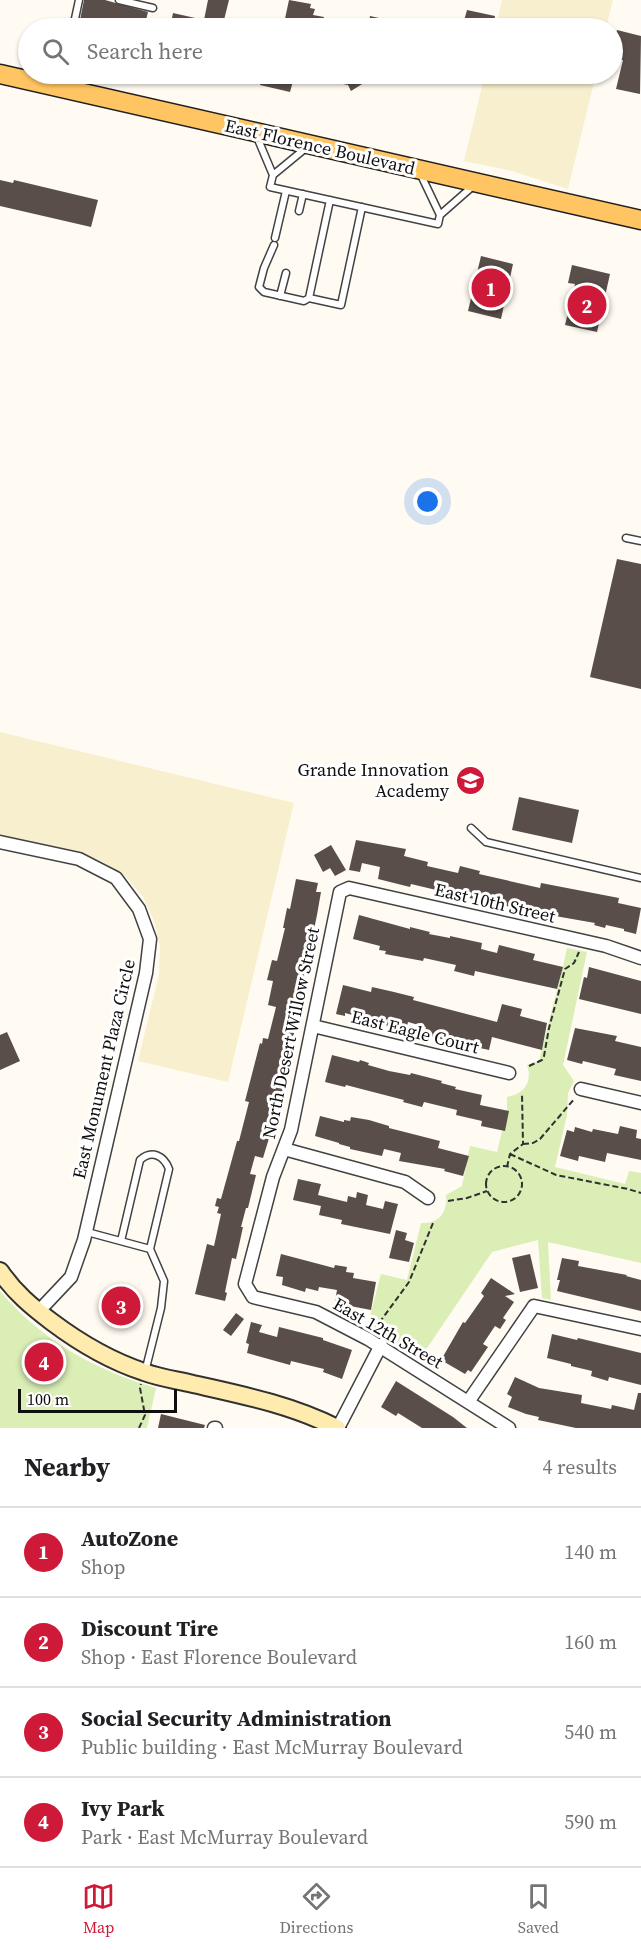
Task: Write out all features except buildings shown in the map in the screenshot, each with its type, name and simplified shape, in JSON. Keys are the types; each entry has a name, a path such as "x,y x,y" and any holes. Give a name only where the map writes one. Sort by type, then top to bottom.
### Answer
{"main road":[{"name":"East Florence Boulevard","path":"0,74 18,78"},
{"name":"East Florence Boulevard","path":"43,84 641,220"}],"street":[{"name":"East Monument Plaza Circle","path":"0,842 79,859 116,878 139,909 150,939 146,973 86,1232 71,1277 38,1312"},
{"name":"East 10th Street","path":"340,892 349,888 606,946 641,958"},
{"name":"North Desert Willow Street","path":"245,1284 273,1177 291,1130 340,892"},
{"name":"East Eagle Court","path":"314,1026 509,1072"},
{"path":"581,1089 641,1103"},
{"path":"284,1149 405,1182 428,1198"},
{"path":"0,1271 10,1287 38,1312 73,1338 110,1358 142,1380 259,1399 315,1416 337,1428 381,1346"},
{"name":"East 12th Street","path":"245,1284 253,1297 316,1312 381,1346 509,1428"},
{"path":"468,1402 534,1306 641,1329"}],"lane":[{"path":"75,18 79,0"},
{"path":"119,0 153,8"},
{"path":"255,133 273,175"},
{"path":"309,144 273,175 270,187 438,224 441,215 479,182"},
{"path":"418,169 441,215"},
{"path":"286,191 274,241 259,287 264,292 280,296 304,301 309,298 341,305 362,207"},
{"path":"299,211 303,194"},
{"path":"309,298 330,200"},
{"path":"280,296 286,273"},
{"path":"626,538 641,541"},
{"path":"471,828 486,842 641,878"},
{"path":"121,1241 140,1160 146,1155 156,1154 165,1160 169,1169 150,1249 164,1281 161,1308 142,1380"},
{"path":"86,1232 150,1249"}],"path":[{"path":"529,1066 537,1064 544,1056 565,969 574,963 579,952"},
{"path":"522,1094 523,1144"},
{"path":"507,1167 510,1154 523,1144 533,1143 540,1139 569,1107"},
{"path":"510,1154 536,1164 556,1176 641,1193"},
{"path":"507,1167 513,1169 521,1178 521,1190 518,1196 507,1202 501,1202 491,1197 486,1181 491,1172 507,1167"},
{"path":"448,1202 488,1191"},
{"path":"374,1329 409,1282 434,1223"},
{"path":"139,1428 145,1410 142,1380"}],"shaded area":[{"path":"502,0 613,0 608,18 498,18"},
{"path":"483,84 594,84 568,189 512,171 464,161"},
{"path":"0,732 294,803 228,1082 138,1061 159,974 160,946 154,921 143,897 125,876 103,862 80,852 0,835"}],"green space":[{"path":"567,948 587,952 563,1065 574,1081 568,1093 567,1115 555,1167 625,1184 629,1171 641,1173 641,1263 548,1242 551,1300 542,1298 538,1240 492,1252 419,1360 367,1327 381,1274 407,1280 421,1223 432,1222 441,1216 445,1207 446,1195 462,1186 470,1146 497,1152 507,1111 507,1097 518,1093 526,1086 529,1077 527,1065 539,1061"},
{"path":"0,1291 34,1325 71,1351 91,1363 156,1388 147,1428 0,1428"}],"place":[{"name":"AutoZone","path":"491,288"},
{"name":"Discount Tire","path":"587,305"},
{"name":"Grande Innovation Academy","path":"470,780"},
{"name":"Social Security Administration","path":"121,1306"},
{"name":"Ivy Park","path":"44,1362"}]}
